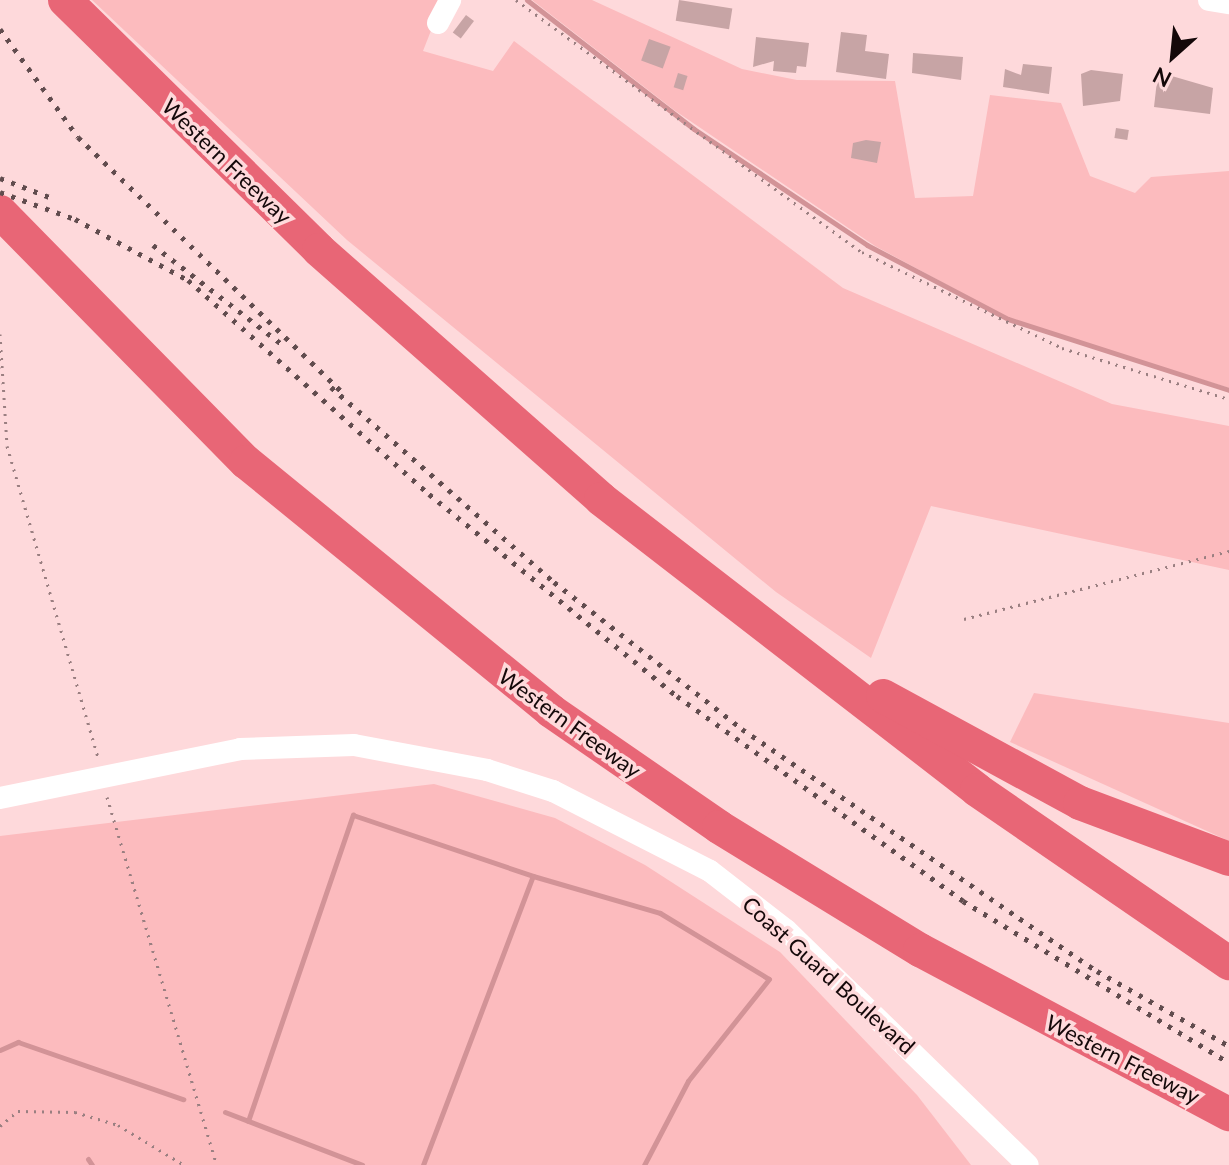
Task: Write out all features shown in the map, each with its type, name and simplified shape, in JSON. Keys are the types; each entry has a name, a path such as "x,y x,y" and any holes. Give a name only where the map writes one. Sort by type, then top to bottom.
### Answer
{"highway":[{"name":"Western Freeway","path":"65,0 319,250 601,499 977,790 1229,963"},
{"name":"Western Freeway","path":"0,212 246,462 398,593 561,719 920,950 1229,1114"},
{"path":"601,499 782,630 940,731 1080,803 1229,859"}],"street":[{"path":"438,23 450,0"},
{"path":"1209,0 1229,3"},
{"name":"Coast Guard Boulevard","path":"0,798 240,749 354,745 487,770 568,798 710,871 786,930 1028,1165"}],"path":[{"path":"516,0 862,252 1062,348 1229,399"},
{"path":"0,334 7,446 101,777 169,991 217,1165"},
{"path":"964,619 1229,551"},
{"path":"0,1126 18,1111 75,1112 118,1125 184,1165"}],"shaded area":[{"path":"92,0 443,0 423,51 493,71 514,41 843,288 1112,404 1229,426 1229,570 931,506 871,658 776,592 347,240"},
{"path":"532,0 592,0 742,69 797,80 895,81 915,198 973,196 990,95 1061,103 1090,176 1135,193 1151,177 1229,171 1229,388 1014,321 875,246 674,110"},
{"path":"1034,693 1229,723 1229,841 1010,742"},
{"path":"434,784 555,818 645,865 780,952 917,1095 971,1165 0,1165 0,836"}],"building":[{"path":"679,0 732,8 729,29 676,21"},
{"path":"466,15 474,21 461,39 453,33"},
{"path":"841,32 867,35 865,51 889,54 886,79 836,72"},
{"path":"756,37 809,43 806,67 797,66 796,73 773,71 774,61 753,67"},
{"path":"649,39 671,47 663,68 641,61"},
{"path":"913,53 963,57 961,80 912,73"},
{"path":"1023,64 1052,67 1049,94 1003,87 1005,69 1021,75"},
{"path":"1091,70 1123,74 1120,101 1083,106 1081,74"},
{"path":"1158,72 1213,88 1210,114 1154,107"},
{"path":"678,73 688,76 683,90 674,87"},
{"path":"1116,128 1129,130 1127,140 1114,138"},
{"path":"866,140 881,142 877,163 851,158 853,143"}],"waterway":[{"path":"527,0 694,129 867,245 1008,319 1229,390"},
{"path":"248,1121 353,815 533,876"},
{"path":"423,1165 533,876 660,913 769,979 688,1081 644,1165"},
{"path":"0,1050 18,1042 183,1099"},
{"path":"225,1112 362,1165"},
{"path":"88,1159 92,1165"}],"railway":[{"path":"0,29 78,137 343,393"},
{"path":"0,178 52,198"},
{"path":"0,192 75,219 188,280 429,494 677,696 963,901 1229,1063"},
{"path":"153,245 283,345"},
{"path":"331,387 554,582 742,729 1097,971 1229,1046"}]}
